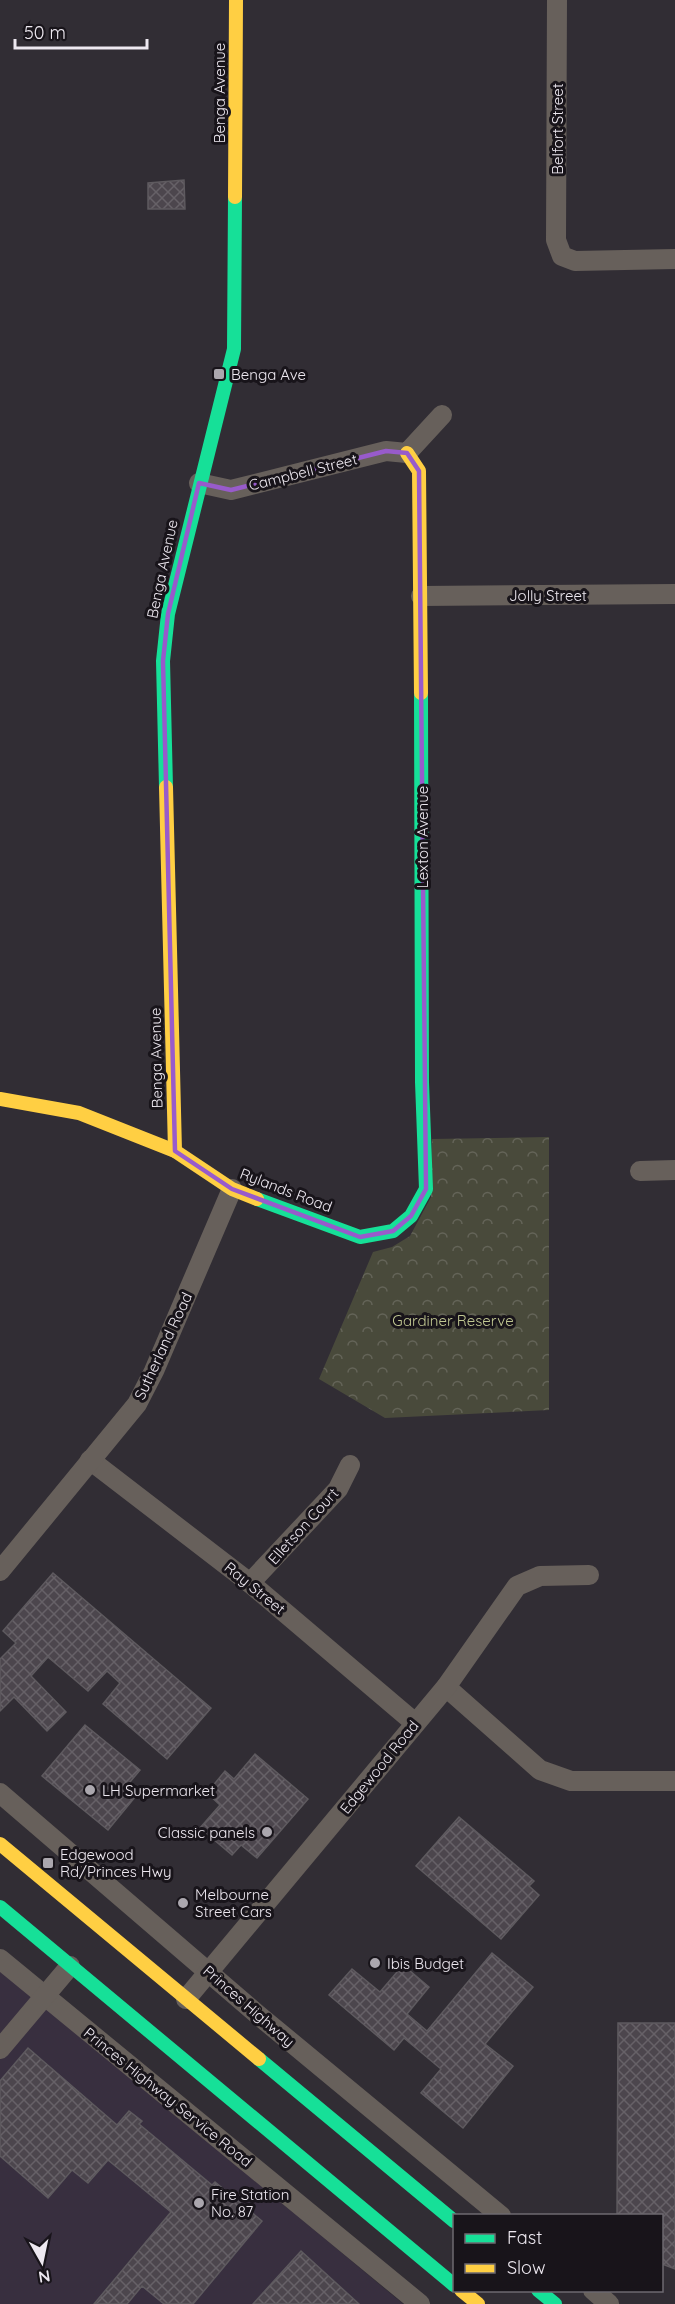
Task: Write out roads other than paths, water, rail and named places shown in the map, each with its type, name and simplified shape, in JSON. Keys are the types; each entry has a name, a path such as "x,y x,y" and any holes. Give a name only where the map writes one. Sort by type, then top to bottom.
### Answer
{"main road":[{"name":"Benga Avenue","path":"175,1151 163,661 168,614 234,349 236,0"},
{"name":"Lexton Avenue","path":"360,1237 393,1231 411,1216 426,1189 422,1082 421,596 418,471 407,453"},
{"name":"Rylands Road","path":"0,1099 79,1113 175,1151 232,1188 360,1237"},
{"path":"0,1844 453,2220"},
{"path":"0,1906 453,2284"},
{"path":"463,2292 478,2304"},
{"path":"540,2292 555,2304"}],"street":[{"name":"Belfort Street","path":"557,0 556,240 562,256 575,261 675,259"},
{"path":"407,453 442,415"},
{"name":"Campbell Street","path":"199,483 231,490 386,451 407,453"},
{"name":"Jolly Street","path":"421,596 675,594"},
{"path":"640,1171 675,1170"},
{"name":"Sutherland Road","path":"0,1571 137,1404 154,1371 232,1188"},
{"name":"Ray Street","path":"90,1460 250,1583 415,1723"},
{"name":"Elletson Court","path":"250,1583 338,1489 350,1465"},
{"name":"Edgewood Road","path":"186,1999 446,1687 517,1586 540,1576 588,1575"},
{"path":"446,1687 540,1770 571,1781 675,1781"},
{"name":"Princes Highway","path":"0,1792 356,2097 499,2214"},
{"name":"Princes Highway Service Road","path":"0,1959 420,2304"},
{"path":"0,2049 70,1966"},
{"path":"312,2104 356,2097"},
{"path":"595,2292 609,2304"}],"place":[{"name":"Benga Ave","path":"219,374"},
{"name":"LH Supermarket","path":"90,1790"},
{"name":"Classic panels","path":"267,1832"},
{"name":"Edgewood Rd/Princes Hwy","path":"48,1863"},
{"name":"Melbourne Street Cars","path":"183,1903"},
{"name":"Ibis Budget","path":"375,1963"},
{"name":"Fire Station No. 87","path":"199,2203"}],"park label":[{"name":"Gardiner Reserve","path":"453,1320"}]}
